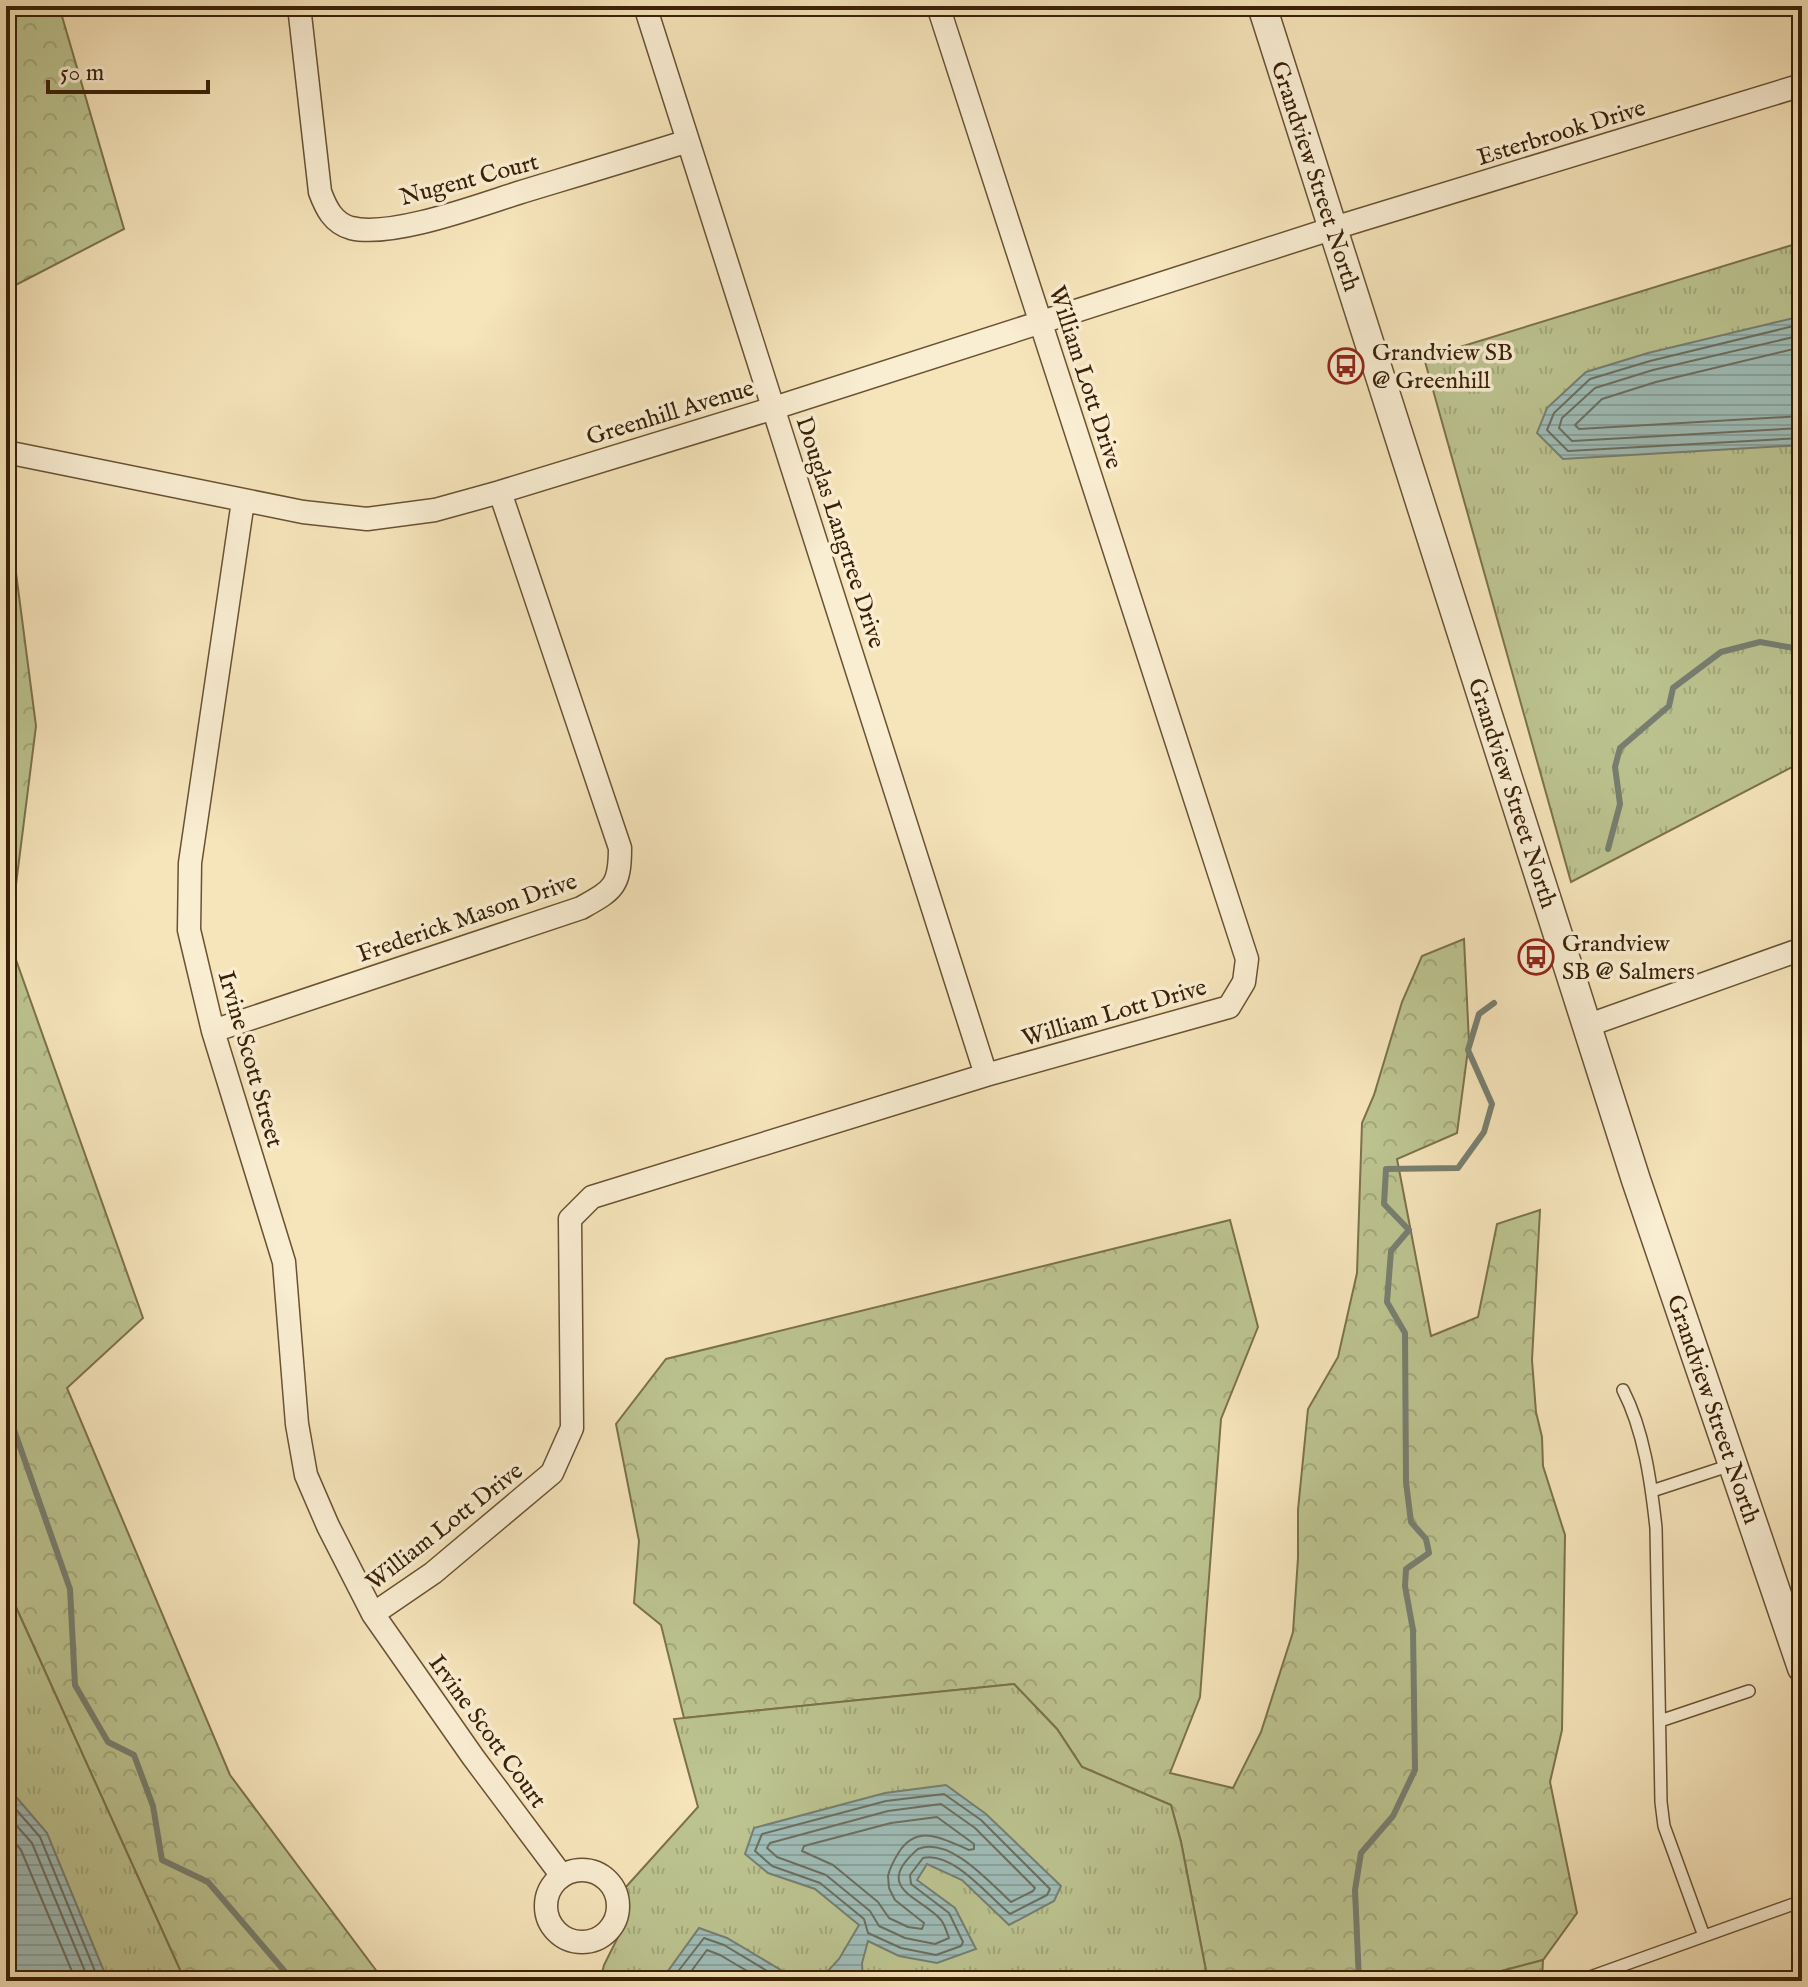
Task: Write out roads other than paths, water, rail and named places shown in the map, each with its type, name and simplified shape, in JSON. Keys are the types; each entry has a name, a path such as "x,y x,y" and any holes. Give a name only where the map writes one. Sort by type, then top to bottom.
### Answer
{"street":[{"name":"Nugent Court","path":"299,6 320,192 327,209 338,222 351,228 373,229 429,220 688,141"},
{"name":"Douglas Langtree Drive","path":"645,6 986,1075"},
{"name":"William Lott Drive","path":"373,1614 433,1573 552,1473 572,1428 570,1219 592,1197 986,1075 1229,1007 1244,982 1247,959 938,6"},
{"name":"Grandview Street North","path":"1262,6 1586,1026 1802,1668"},
{"name":"Esterbrook Drive","path":"1334,228 1802,85"},
{"name":"Greenhill Avenue","path":"6,452 303,512 367,519 435,510 774,408 1334,228"},
{"name":"Frederick Mason Drive","path":"213,1031 581,908 611,892 620,870 620,848 500,492"},
{"name":"Irvine Scott Street","path":"243,501 190,863 189,930 213,1031 284,1262 297,1424 306,1475 373,1614"},
{"path":"1586,1026 1802,949"},
{"name":"Irvine Scott Court","path":"373,1614 473,1757 562,1876"}],"lane":[{"path":"1623,1390 1633,1410 1652,1491 1656,1528 1664,1826 1704,1936"},
{"path":"1652,1491 1733,1465"},
{"path":"1660,1721 1749,1691"},
{"path":"1579,1981 1802,1901"}],"water":[{"path":"1802,316 1802,445 1563,459 1537,433 1547,408 1586,372 1648,353"},
{"path":"946,1785 986,1814 1061,1886 1054,1901 1009,1925 962,1880 927,1864 917,1880 955,1908 976,1949 937,1963 899,1956 868,1941 862,1963 863,1981 666,1981 668,1971 699,1928 727,1938 786,1973 826,1973 839,1959 859,1925 815,1889 768,1873 745,1854 754,1828 885,1793"},
{"path":"6,1796 17,1798 47,1833 108,1981 18,1981 6,1950"}],"waterway":[{"path":"1608,849 1620,804 1615,767 1620,748 1669,706 1673,688 1721,652 1760,642 1794,648 1802,644"},
{"path":"1359,1981 1355,1890 1361,1853 1393,1816 1415,1770 1413,1630 1405,1586 1406,1569 1429,1553 1426,1539 1411,1522 1406,1482 1405,1333 1387,1302 1391,1251 1409,1230 1384,1204 1386,1169 1458,1168 1484,1132 1492,1104 1468,1050 1479,1014 1494,1003"},
{"path":"6,1407 70,1589 75,1685 108,1742 134,1755 153,1806 162,1860 208,1882 293,1981"}],"place":[{"name":"Grandview SB @ Greenhill","path":"1346,366"},
{"name":"Grandview SB @ Salmers","path":"1536,957"}]}
